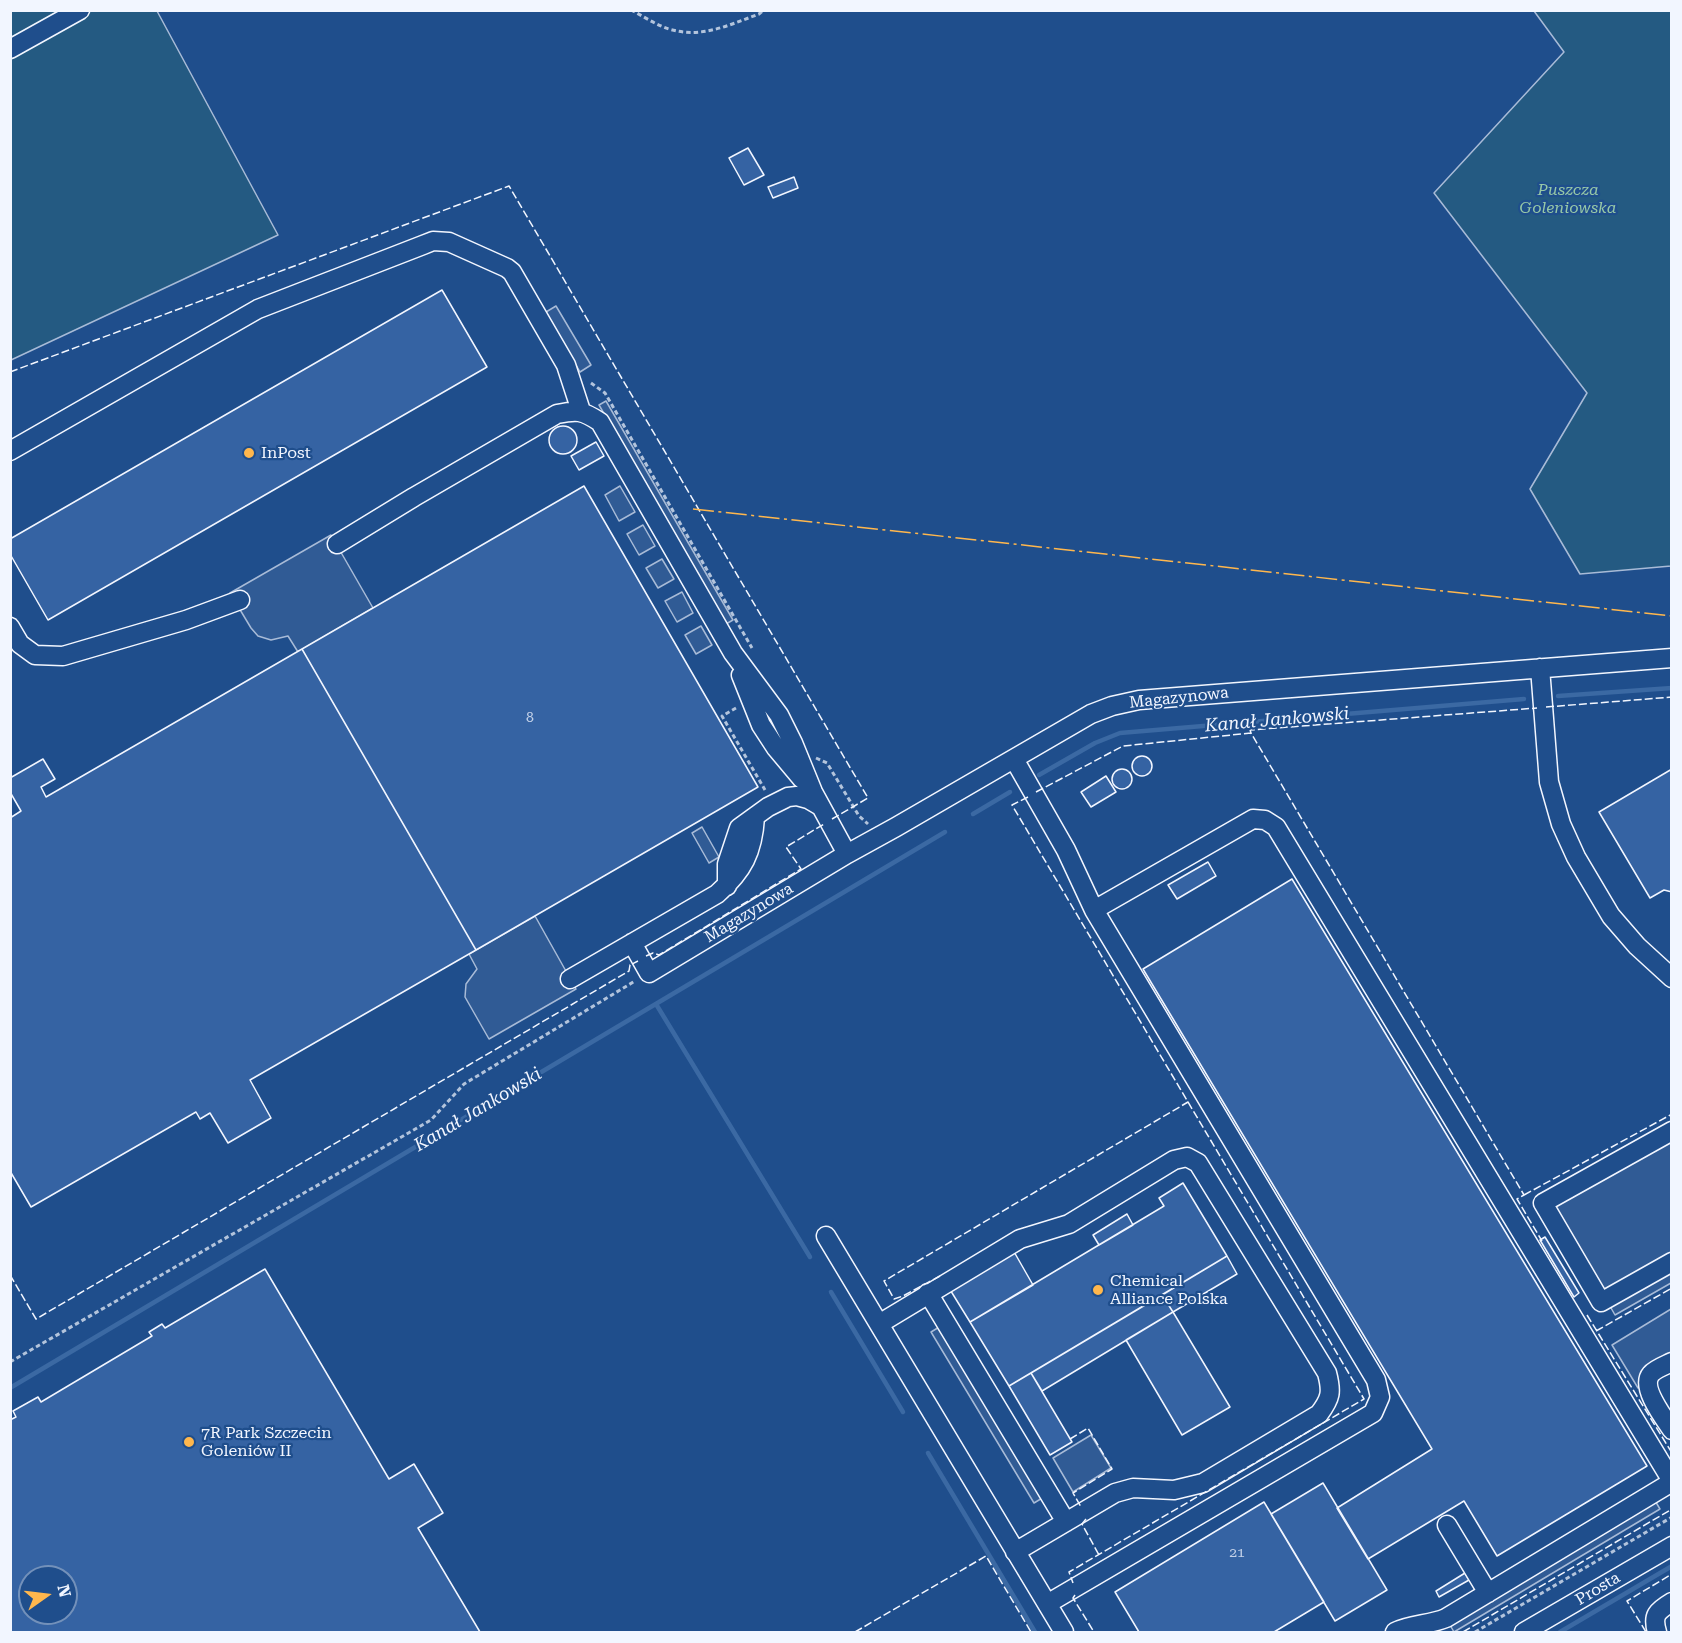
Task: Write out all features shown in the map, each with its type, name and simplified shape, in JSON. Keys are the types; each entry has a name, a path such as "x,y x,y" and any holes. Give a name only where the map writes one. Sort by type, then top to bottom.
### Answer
{"street":[{"path":"10,49 80,10"},
{"path":"10,451 258,309 433,241 449,242 512,272 571,376 581,411"},
{"path":"337,544 557,414 573,411 585,412 600,422 733,653 761,725 776,748 817,799 847,854"},
{"path":"10,627 20,644 35,655 63,656 186,620 240,600"},
{"name":"Magazynowa","path":"649,973 847,854 1091,714 1112,706 1139,700 1671,658"},
{"path":"1540,668 1550,782 1561,824 1576,857 1611,916 1636,946 1671,978"},
{"path":"1014,759 1066,850 1094,910 1376,1380 1380,1397 1373,1413 1047,1604"},
{"path":"570,979 727,886 727,864 739,828 788,797 817,799"},
{"path":"1094,910 1253,819 1265,820 1276,827 1671,1481 1446,1618 1435,1623 1395,1632"},
{"path":"632,943 649,973"},
{"path":"1601,1302 1543,1203 1671,1131"},
{"path":"879,1324 1020,1239 1069,1224 1174,1161 1186,1157 1198,1162 1327,1373 1331,1388 1328,1402 1319,1414 1203,1483 1174,1490 1133,1488 1115,1492 1016,1552"},
{"path":"826,1236 1064,1632"},
{"path":"1573,1318 1671,1262"},
{"path":"928,1293 1066,1522"},
{"path":"1671,1362 1650,1374 1647,1382 1648,1390 1671,1430"},
{"path":"1446,1526 1488,1593"},
{"name":"Prosta","path":"1524,1632 1671,1545"},
{"path":"1657,1632 1654,1621 1656,1615 1671,1602"}],"path":[{"path":"631,10 668,29 695,33 720,28 759,14 764,10"},
{"path":"571,376 583,370 591,384 605,393 753,650"},
{"path":"743,704 722,716 765,791"},
{"path":"811,756 827,763 863,821 874,825 893,821 896,827"},
{"path":"10,1362 431,1120 464,1084 649,973"},
{"path":"1475,1632 1671,1517"}],"green space":[{"path":"10,11 157,11 278,235 11,360"},
{"name":"Puszcza Goleniowska","path":"1534,11 1671,11 1671,566 1580,574 1530,489 1587,393 1434,193 1564,52"}],"shaded area":[{"path":"556,306 591,365 580,372 546,312"},
{"path":"606,401 733,620 726,624 599,405"},
{"path":"620,486 635,512 619,521 605,495"},
{"path":"643,525 655,546 639,555 627,534"},
{"path":"331,535 373,608 298,652 288,636 271,640 258,636 230,593"},
{"path":"662,559 674,579 658,588 646,568"},
{"path":"682,592 693,613 677,622 665,601"},
{"path":"701,626 712,645 696,654 685,635"},
{"path":"702,827 719,857 709,863 692,833"},
{"path":"535,916 576,989 489,1039 465,997 466,984 477,969 469,954"},
{"path":"1671,1139 1671,1283 1615,1315 1553,1205"},
{"path":"1671,1309 1671,1368 1638,1388 1612,1345"},
{"path":"946,1323 1049,1494 1034,1503 931,1332"},
{"path":"1091,1435 1111,1468 1073,1492 1053,1458"},
{"path":"1651,1494 1660,1509 1454,1632 1446,1618"}],"building":[{"path":"748,148 764,175 744,185 729,158"},
{"path":"794,177 798,188 773,198 768,187"},
{"name":"InPost","path":"442,290 487,367 48,620 10,554 10,539"},
{"path":"563,426 573,430 577,440 573,450 563,454 553,450 549,440 553,430"},
{"path":"596,442 604,456 579,470 571,456"},
{"path":"584,486 758,787 476,950 302,649"},
{"path":"302,649 476,950 250,1080 271,1118 228,1143 210,1113 200,1119 196,1112 31,1207 10,1171 10,818 21,811 10,792 10,778 43,759 55,779 41,787 46,797"},
{"path":"1138,756 1146,756 1152,762 1152,770 1146,776 1138,776 1132,770 1132,762"},
{"path":"1118,769 1126,769 1132,775 1132,783 1126,789 1118,789 1112,783 1112,775"},
{"path":"1672,769 1672,892 1664,890 1650,898 1599,812"},
{"path":"1106,776 1116,792 1091,807 1081,792"},
{"path":"1208,862 1216,876 1177,899 1168,885"},
{"path":"1292,879 1647,1466 1497,1556 1464,1501 1368,1559 1337,1508 1432,1449 1143,969"},
{"name":"Chemical Alliance Polska","path":"1183,1183 1227,1256 1009,1386 970,1322 1164,1206 1159,1198"},
{"path":"1127,1214 1133,1225 1099,1245 1093,1235"},
{"path":"1545,1237 1579,1293 1574,1297 1540,1240"},
{"path":"1013,1250 1033,1285 970,1322 949,1288"},
{"path":"1227,1256 1237,1274 1173,1312 1162,1295"},
{"name":"7R Park Szczecin Goleniów II","path":"265,1269 389,1479 414,1464 443,1513 418,1528 480,1632 10,1632 10,1420 16,1417 13,1411 38,1397 41,1402 152,1336 149,1332 162,1324 165,1328"},
{"path":"1162,1295 1173,1312 1042,1391 1031,1373"},
{"path":"1173,1312 1230,1407 1182,1435 1126,1340"},
{"path":"1031,1373 1072,1442 1050,1455 1009,1386"},
{"path":"1323,1483 1387,1590 1335,1621 1271,1514"},
{"path":"1264,1502 1324,1602 1274,1632 1139,1632 1115,1592"},
{"path":"1465,1573 1469,1580 1439,1597 1436,1591"}],"waterway":[{"name":"Kanał Jankowski","path":"1558,696 1672,688"},
{"name":"Kanał Jankowski","path":"1039,775 1095,743 1120,733 1524,699"},
{"name":"Kanał Jankowski","path":"973,814 1010,792"},
{"name":"Kanał Jankowski","path":"10,1388 945,832"},
{"path":"656,1004 810,1257"},
{"path":"831,1292 903,1412"},
{"path":"928,1453 1035,1632"},
{"path":"1560,1632 1672,1566"}],"fence":[{"path":"10,372 509,186 868,798 832,819"},
{"path":"1546,707 1672,697"},
{"path":"1251,733 1250,730 1537,708"},
{"path":"1036,792 1123,746 1251,733 1524,1195 1517,1199 1542,1241"},
{"path":"1028,797 1012,805 1364,1399 1069,1572 1073,1583"},
{"path":"646,956 653,953 659,955 801,869 786,847 824,824"},
{"path":"10,1275 36,1319 629,971 630,965 638,961"},
{"path":"940,1276 894,1299 884,1281 1188,1102 1189,1104"},
{"path":"1524,1195 1672,1114"},
{"path":"1596,1331 1672,1288"},
{"path":"1587,1315 1672,1453"},
{"path":"1070,1439 1088,1428 1112,1469 1073,1493 1081,1507"},
{"path":"1463,1632 1672,1509"},
{"path":"1086,1519 1082,1524 1100,1554"},
{"path":"855,1632 986,1556 1031,1632"},
{"path":"1646,1632 1627,1601 1672,1574"},
{"path":"1075,1595 1073,1598 1094,1632"}],"power":[{"path":"693,509 1672,616"}],"place":[{"name":"InPost","path":"249,453"},
{"name":"Chemical Alliance Polska","path":"1098,1290"},
{"name":"7R Park Szczecin Goleniów II","path":"189,1442"}]}
